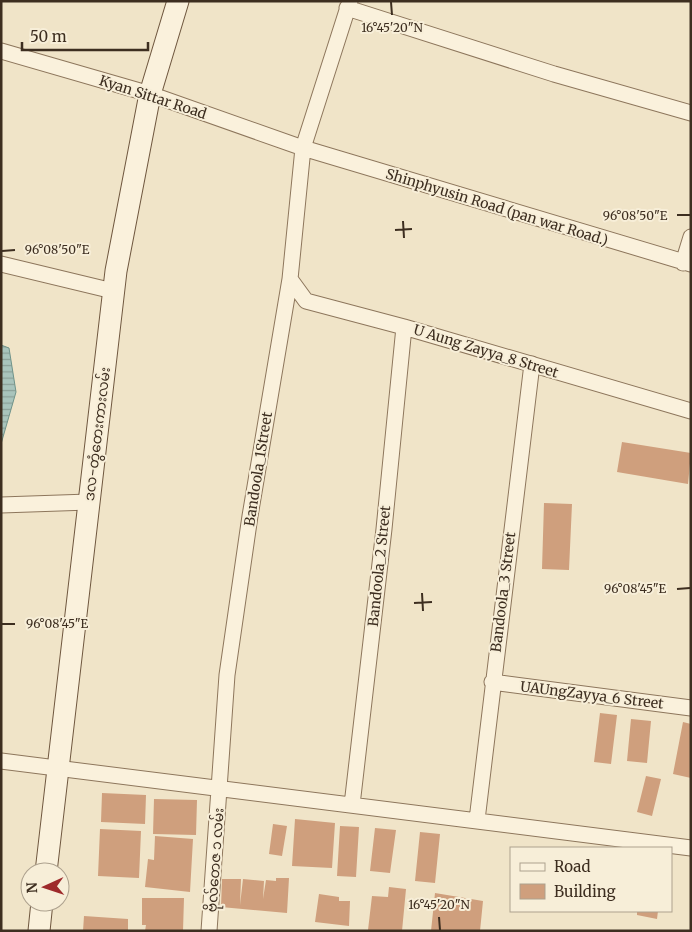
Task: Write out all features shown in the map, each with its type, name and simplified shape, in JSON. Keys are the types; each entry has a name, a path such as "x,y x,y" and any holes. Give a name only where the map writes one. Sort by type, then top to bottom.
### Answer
{"main road":[{"name":"ဒလ-တွံတေးကားလမ်း","path":"47,862 113,291 150,94 178,1"},
{"path":"39,931 41,912"}],"street":[{"path":"348,5 554,74 691,113"},
{"name":"Bandoola_1Street","path":"220,790 228,666 250,516 290,279 303,148 348,5"},
{"name":"Kyan Sittar Road","path":"1,51 150,94 303,148"},
{"name":"Shinphyusin Road (pan war Road.)","path":"303,148 687,264"},
{"path":"687,264 691,237"},
{"path":"1,264 113,291"},
{"name":"U Aung Zayya_8 Street","path":"290,279 306,301 404,326 691,411"},
{"name":"Bandoola_2 Street","path":"352,805 384,529 404,326"},
{"name":"Bandoola_3 Street","path":"477,820 492,682 532,364"},
{"path":"1,505 89,502"},
{"name":"UAUngZayya_6 Street","path":"492,682 691,708"},
{"path":"1,761 691,848"},
{"name":"ဗိုလ်တေဇ ၁ လမ်း","path":"214,930 220,790"}],"water":[{"path":"1,345 9,348 16,392 1,444"}],"building":[{"path":"622,442 691,453 688,484 617,472"},
{"path":"544,503 572,504 569,570 542,569"},
{"path":"600,713 617,715 611,764 594,762"},
{"path":"631,719 651,721 647,763 627,761"},
{"path":"683,722 691,724 691,778 673,774"},
{"path":"646,776 661,779 652,816 637,812"},
{"path":"102,793 146,795 145,824 101,822"},
{"path":"154,799 197,800 196,835 153,834"},
{"path":"295,819 335,823 332,868 292,866"},
{"path":"273,824 287,826 282,856 269,854"},
{"path":"340,826 359,827 356,877 337,876"},
{"path":"375,828 396,830 390,873 370,871"},
{"path":"100,829 141,831 139,878 98,876"},
{"path":"420,832 440,834 435,883 415,881"},
{"path":"155,836 193,839 190,892 145,887 148,859 154,860"},
{"path":"276,878 289,878 287,913 221,907 222,879 241,879 240,905 243,879 264,881 263,899 266,880 276,881"},
{"path":"389,887 406,889 402,931 368,930 372,896 388,897"},
{"path":"435,893 483,901 480,931 431,931"},
{"path":"319,894 339,897 339,901 350,901 349,926 315,922"},
{"path":"142,898 184,898 183,931 145,931 146,925 142,925"},
{"path":"637,912 658,912 657,919 637,915"},
{"path":"84,916 128,919 128,931 83,931"}]}
